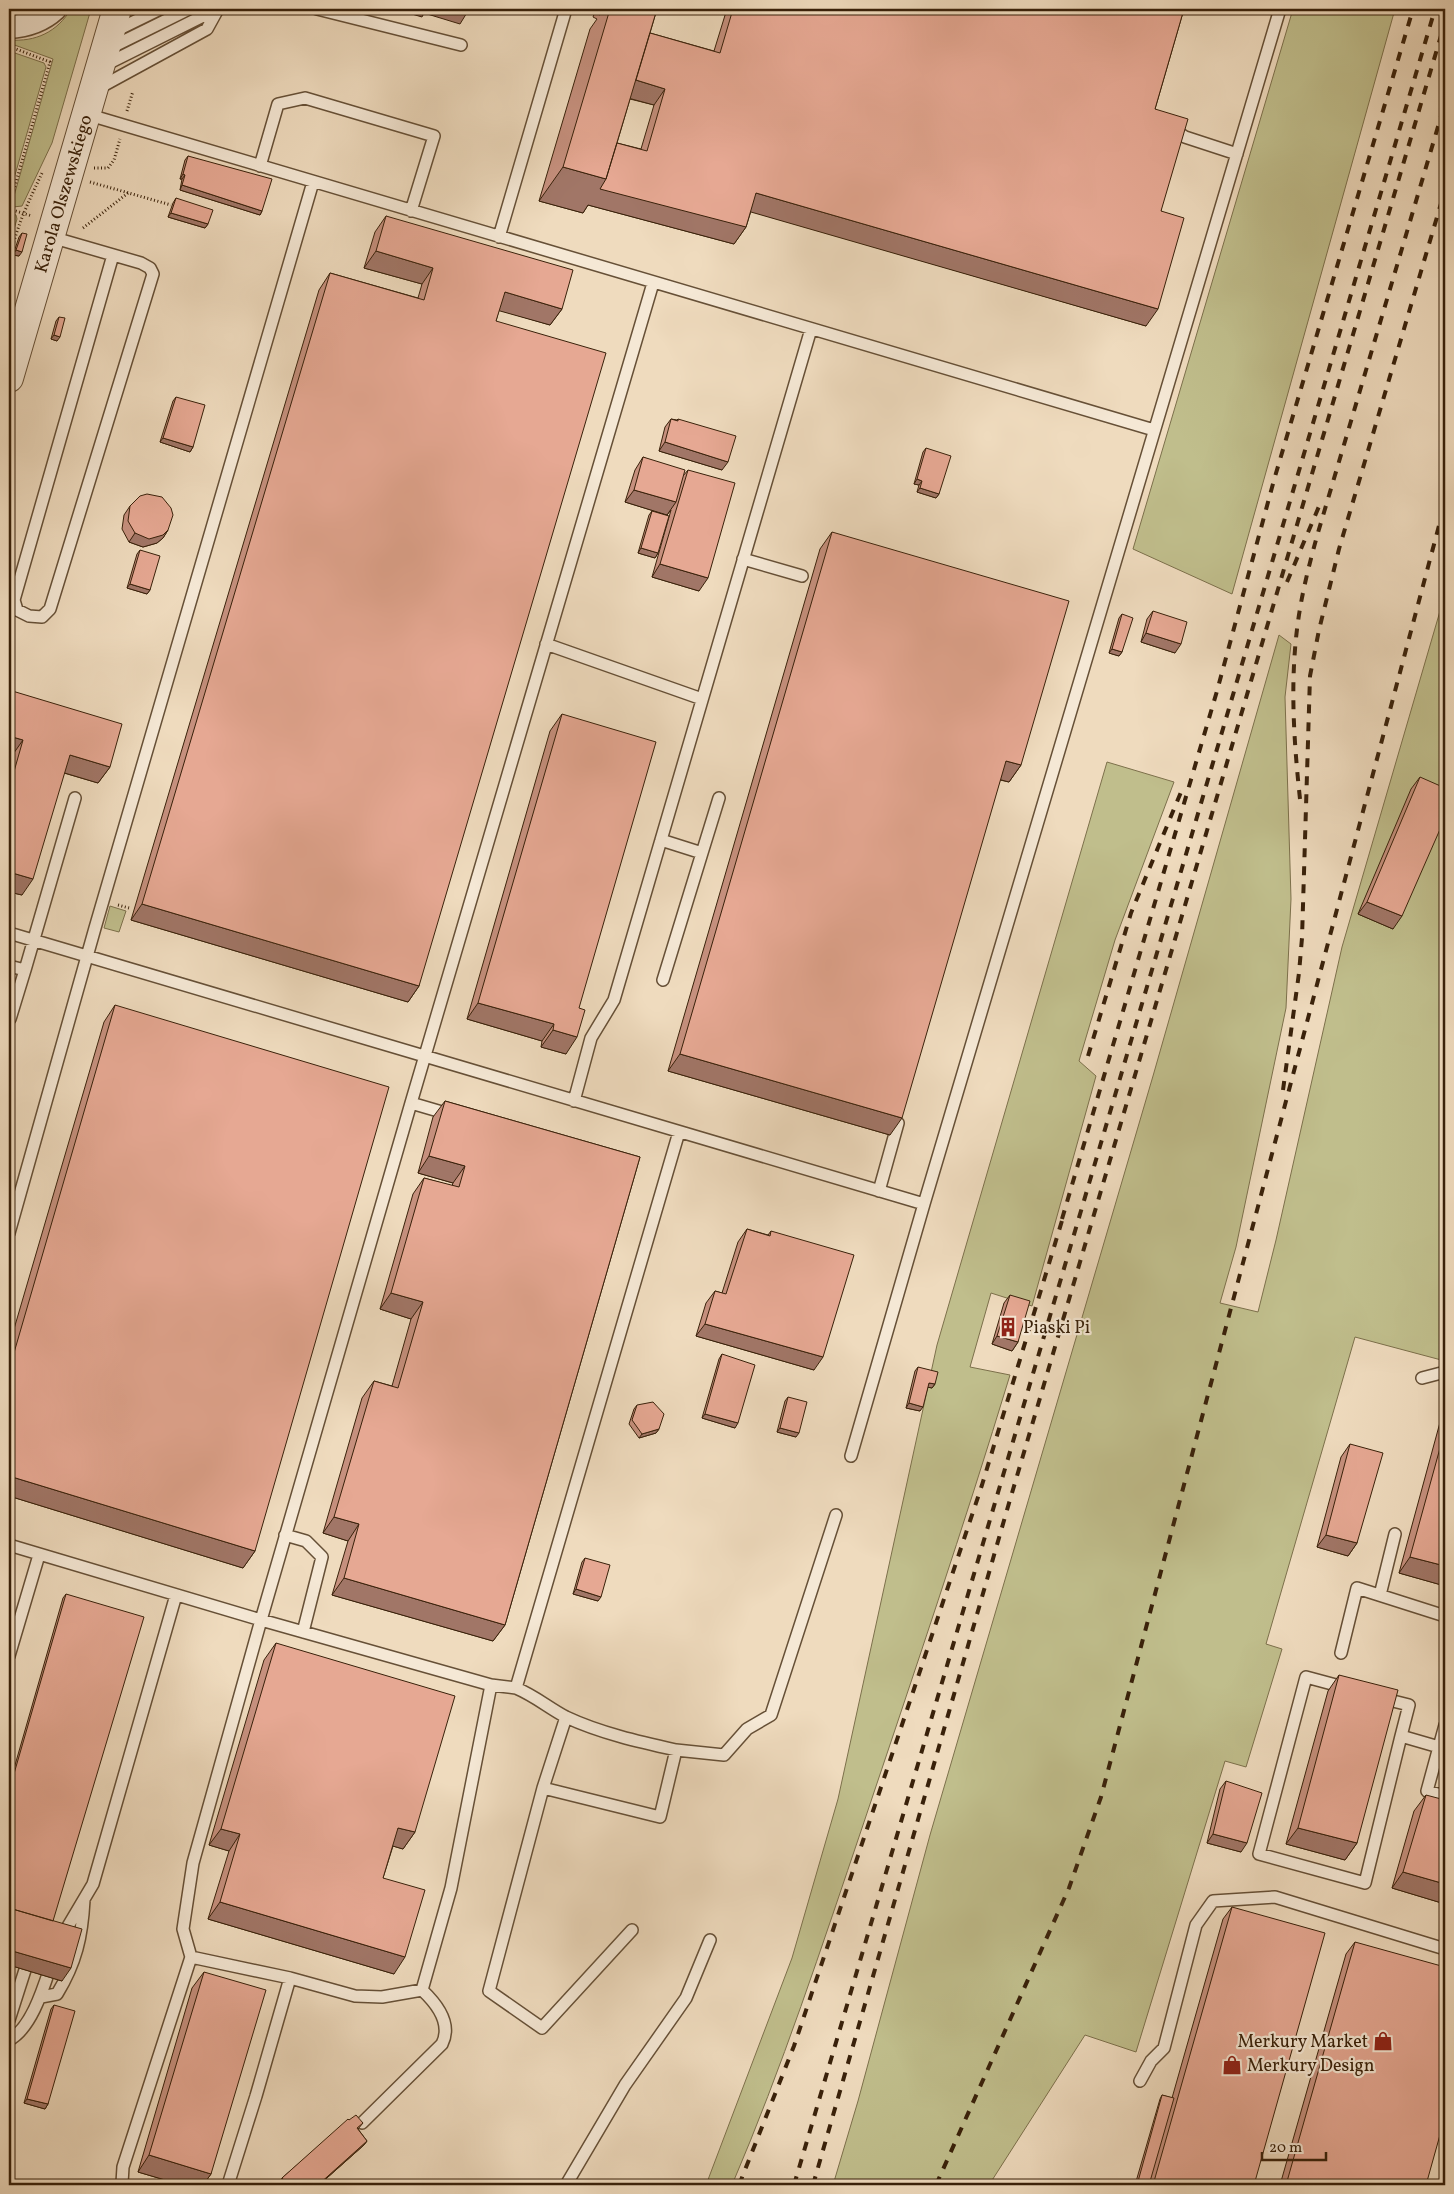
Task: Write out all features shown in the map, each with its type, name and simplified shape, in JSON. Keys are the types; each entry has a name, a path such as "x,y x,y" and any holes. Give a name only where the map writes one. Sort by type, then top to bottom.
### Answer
{"street":[{"path":"9,27 37,22 56,9"},
{"name":"Karola Olszewskiego","path":"9,378 43,227 107,49"}],"lane":[{"path":"107,49 160,9"},
{"path":"107,49 189,9"},
{"path":"107,49 207,29 217,9"},
{"path":"107,49 217,9"},
{"path":"317,9 461,45"},
{"path":"499,237 566,9"},
{"path":"850,1456 1280,9"},
{"path":"107,49 260,166 1154,430"},
{"path":"260,166 278,104 305,98 434,136 410,211"},
{"path":"1163,124 1185,137 1237,154"},
{"path":"9,1233 86,957 313,182"},
{"path":"43,227 113,255 148,266 152,271 152,279 50,609 42,617 29,616 17,610 14,600 113,255"},
{"path":"124,2185 122,2183 123,2167 191,1957 183,1929 193,1863 410,1103 653,282"},
{"path":"574,1101 591,1038 614,1000 811,329"},
{"path":"743,559 802,576"},
{"path":"546,644 702,699"},
{"path":"10,1019 75,798"},
{"path":"663,980 719,798"},
{"path":"660,840 702,853"},
{"path":"9,933 924,1204"},
{"path":"9,966 25,970"},
{"path":"410,1103 464,1119"},
{"path":"879,1191 898,1123"},
{"path":"516,1688 679,1132"},
{"path":"1422,1378 1445,1372"},
{"path":"9,1545 303,1632 491,1685 516,1688 532,1695 566,1716 595,1728 676,1750 724,1755 747,1728 771,1715 836,1515"},
{"path":"1380,1595 1395,1534"},
{"path":"285,1536 306,1542 322,1557 303,1632"},
{"path":"9,1656 39,1554"},
{"path":"1341,1654 1357,1588 1445,1616"},
{"path":"9,2040 18,2035 41,1997 62,1934 93,1884 176,1595"},
{"path":"1306,1678 1409,1705 1401,1736 1365,1883 1259,1854 1306,1678"},
{"path":"422,1990 451,1888 491,1685"},
{"path":"566,1716 543,1788 489,1991 542,2028 632,1930"},
{"path":"1445,1725 1427,1791 1445,1796"},
{"path":"1401,1736 1439,1747"},
{"path":"543,1788 660,1817 676,1750"},
{"path":"41,1997 58,1994 71,1971 83,1927 84,1897"},
{"path":"1140,2081 1151,2061 1164,2048 1196,1925 1213,1902 1275,1897 1445,1949"},
{"path":"566,2185 625,2085 686,1998 710,1940"},
{"path":"191,1957 290,1978 355,1996 382,1997 422,1990"},
{"path":"9,2020 25,1970"},
{"path":"228,2185 290,1978"},
{"path":"362,2123 442,2044 445,2038 445,2028 438,2008 422,1990"}],"path":[{"path":"9,46 50,62 9,208 43,227"},
{"path":"128,106 132,91"},
{"path":"89,168 108,168 114,160 117,149"},
{"path":"96,184 171,205"},
{"path":"83,228 128,193"}],"shaded area":[{"path":"71,9 91,9 52,143 22,206 13,207 12,203 53,59 9,43 9,40 28,39 45,34 59,24"},
{"path":"1293,9 1395,9 1232,594 1133,549"},
{"path":"9,51 44,63 46,67 9,196"},
{"path":"9,212 16,215 17,219 9,246"},
{"path":"1445,594 1445,1361 1355,1337 1266,1644 1282,1649 1246,1767 1225,1761 1136,2052 1085,2035 989,2185 833,2185 858,2101 930,1835 1153,1076 1279,635 1291,644 1285,697 1291,899 1286,1008 1236,1247 1220,1303 1258,1312 1342,947"},
{"path":"1107,762 1174,782 1115,940 1079,1061 1096,1076 1032,1306 991,1293 970,1367 1010,1375 975,1488 832,1916 768,2096 732,2185 706,2185 792,1958 838,1799 937,1345"},
{"path":"110,906 126,911 119,932 104,928"}],"building":[{"path":"598,9 604,9 600,15 596,13"},
{"path":"610,9 657,9 606,179 563,167"},
{"path":"733,9 1184,9 1155,109 1188,119 1161,211 1184,218 1158,309 756,193 746,227 600,189 606,179 617,143 647,151 665,89 636,80 650,33 720,53"},
{"path":"188,156 272,179 262,211 182,185"},
{"path":"176,198 213,210 208,224 171,213"},
{"path":"386,216 573,270 562,309 505,292 496,321 606,353 419,986 142,904 330,273 424,300 433,268 376,251"},
{"path":"22,233 27,234 22,252 16,250"},
{"path":"59,317 65,318 60,337 54,335"},
{"path":"176,397 205,405 193,447 163,438"},
{"path":"671,419 678,421 678,419 736,436 728,462 665,442"},
{"path":"926,448 951,456 939,494 920,488 922,481 917,479"},
{"path":"643,457 685,470 676,502 634,490"},
{"path":"688,470 735,483 708,578 660,564"},
{"path":"147,494 162,497 171,508 173,515 168,530 163,535 149,539 135,533 128,521 130,506 140,496"},
{"path":"652,511 669,516 658,553 641,548"},
{"path":"832,532 1069,601 1021,765 1006,761 902,1118 680,1054"},
{"path":"140,550 160,556 150,590 130,584"},
{"path":"1153,611 1187,622 1181,644 1146,633"},
{"path":"1122,614 1133,618 1122,652 1112,649"},
{"path":"9,690 122,724 110,767 70,755 33,879 9,872 9,789 23,740 9,736"},
{"path":"562,714 656,742 579,1008 585,1010 577,1037 553,1030 554,1024 478,1003"},
{"path":"1420,777 1445,788 1445,818 1402,916 1367,902"},
{"path":"115,1005 389,1087 255,1551 9,1476 9,1370"},
{"path":"445,1101 640,1157 505,1625 344,1578 359,1524 334,1517 374,1381 398,1388 423,1302 391,1293 424,1178 459,1187 465,1166 429,1156"},
{"path":"747,1229 770,1236 771,1231 854,1255 823,1357 705,1324 715,1291 726,1294"},
{"name":"Piaski Pi","path":"1010,1295 1030,1301 1018,1342 997,1336"},
{"path":"722,1354 755,1365 738,1423 705,1414"},
{"path":"918,1367 938,1372 935,1384 929,1383 923,1407 909,1403"},
{"path":"788,1397 807,1402 799,1433 780,1428"},
{"path":"653,1402 664,1414 659,1429 642,1434 632,1420 637,1405"},
{"path":"1445,1430 1445,1566 1410,1557"},
{"path":"1350,1444 1383,1453 1357,1543 1326,1535"},
{"path":"585,1558 610,1565 601,1597 576,1589"},
{"path":"66,1594 144,1617 53,1921 9,1908 9,1791"},
{"path":"276,1643 455,1696 415,1832 398,1828 383,1878 425,1890 405,1957 220,1902 240,1834 221,1829"},
{"path":"1339,1675 1398,1690 1357,1843 1298,1828"},
{"path":"1226,1781 1262,1793 1247,1843 1213,1834"},
{"path":"1426,1795 1445,1800 1445,1884 1403,1872"},
{"name":"Merkury Design","path":"1232,1907 1325,1933 1254,2185 1153,2185"},
{"path":"9,1908 82,1929 71,1968 9,1950"},
{"name":"Merkury Market","path":"1355,1942 1445,1967 1445,2117 1426,2185 1286,2185"},
{"path":"204,1972 266,1990 211,2174 149,2155"},
{"path":"54,2005 75,2011 48,2104 27,2099"},
{"path":"1162,2095 1174,2098 1149,2185 1137,2185"},
{"path":"356,2115 363,2123 357,2128 367,2141 318,2185 288,2185 282,2178 348,2119"}],"railway":[{"path":"1062,1219 1217,691 1274,480 1413,9"},
{"path":"794,2185 1435,9"},
{"path":"813,2185 1007,1510 1445,22"},
{"path":"1300,799 1293,701 1297,627 1308,570 1445,103"},
{"path":"1283,1090 1302,938 1310,676 1339,549 1445,190"},
{"path":"936,2185 1069,1888 1101,1797 1445,503"},
{"path":"1287,582 1320,504"},
{"path":"1088,1056 1131,913 1181,792"},
{"path":"739,2185 794,2046 914,1689 982,1485 1064,1214"}],"place":[{"name":"Piaski Pi","path":"1008,1327"},
{"name":"Merkury Market","path":"1383,2041"},
{"name":"Merkury Design","path":"1232,2065"}]}
